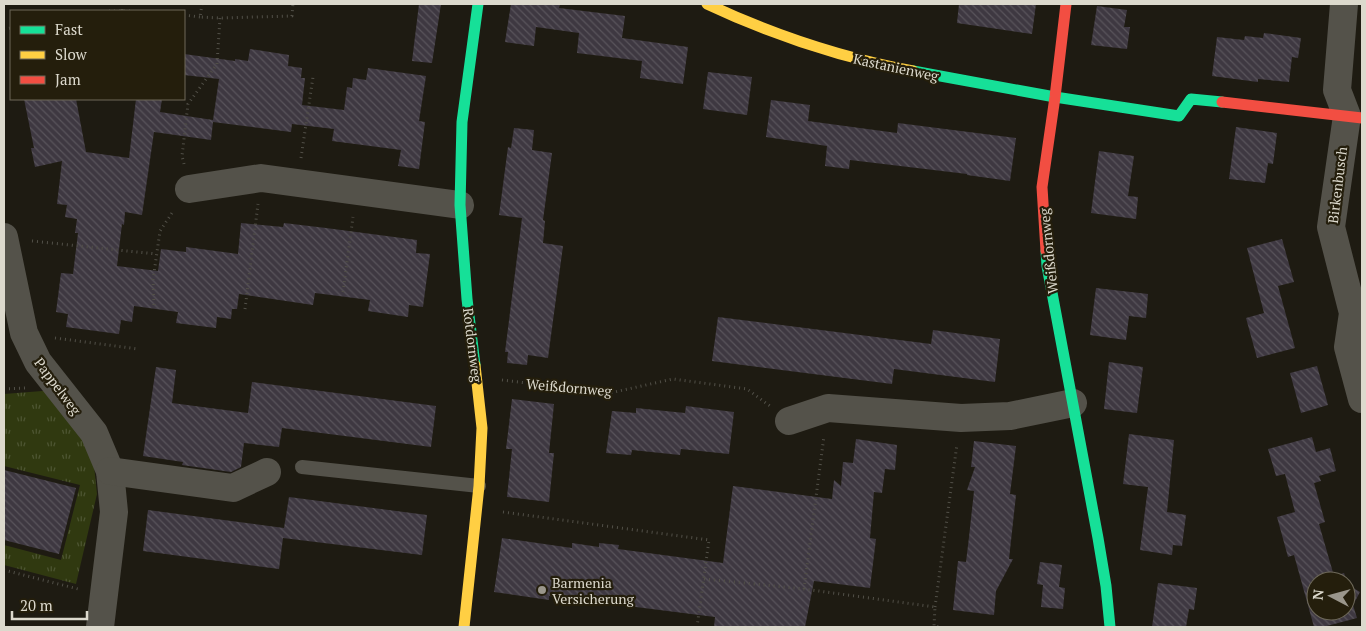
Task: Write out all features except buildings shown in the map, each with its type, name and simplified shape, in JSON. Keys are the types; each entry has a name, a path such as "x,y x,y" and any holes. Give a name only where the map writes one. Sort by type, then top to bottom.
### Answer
{"street":[{"name":"Rotdornweg","path":"464,627 479,486 482,428 467,299 460,205 462,122 478,4"},
{"name":"Kastanienweg","path":"706,4 742,12 834,53 897,68 1055,97 1179,116 1191,100 1354,117"},
{"path":"1055,97 1066,4"},
{"name":"Birkenbusch","path":"1344,4 1337,90 1354,117 1331,227 1353,313 1348,347 1362,399"},
{"name":"Weißdornweg","path":"1055,97 1042,188 1047,266 1098,538 1106,586 1110,627"},
{"path":"189,189 261,178 460,205"},
{"name":"Pappelweg","path":"4,237 24,333 38,362 94,432 110,471 114,512 100,627"},
{"path":"789,421 828,408 961,418 1010,416 1073,403"},
{"path":"110,471 233,488 267,472"}],"lane":[{"path":"302,467 479,486"}],"path":[{"path":"122,4 122,10"},
{"path":"200,17 202,4"},
{"path":"185,15 220,18 292,16 293,4"},
{"path":"154,305 153,280 160,231 189,189 182,156 188,104 217,64 220,18"},
{"path":"300,164 313,77"},
{"path":"245,309 261,178"},
{"path":"343,292 357,192"},
{"path":"4,237 156,254"},
{"path":"24,333 138,349"},
{"name":"Weißdornweg","path":"477,377 610,393 673,379 747,389 789,421"},
{"path":"804,589 828,408"},
{"path":"942,627 934,626 935,607 961,418"},
{"path":"517,514 709,540 697,627"},
{"path":"4,570 104,595"},
{"path":"704,579 804,589 935,607"}],"green space":[{"path":"55,390 91,437 97,494 76,584 4,565 4,545 61,560 80,485 4,466 4,394"}],"traffic: fast":[{"path":"475,365 467,299 460,205 462,122 478,4"},
{"path":"913,71 1055,97 1179,116 1191,99 1222,102"},
{"path":"1046,251 1047,266 1098,538 1106,586 1110,627"}],"traffic: slow":[{"path":"707,4 757,26 808,44 886,66 913,71"},
{"path":"464,627 479,486 482,428 475,365"}],"traffic: jam":[{"path":"1046,251 1042,187 1066,4"},
{"path":"1222,102 1362,118"}],"place":[{"name":"Barmenia Versicherung","path":"542,590"}]}
